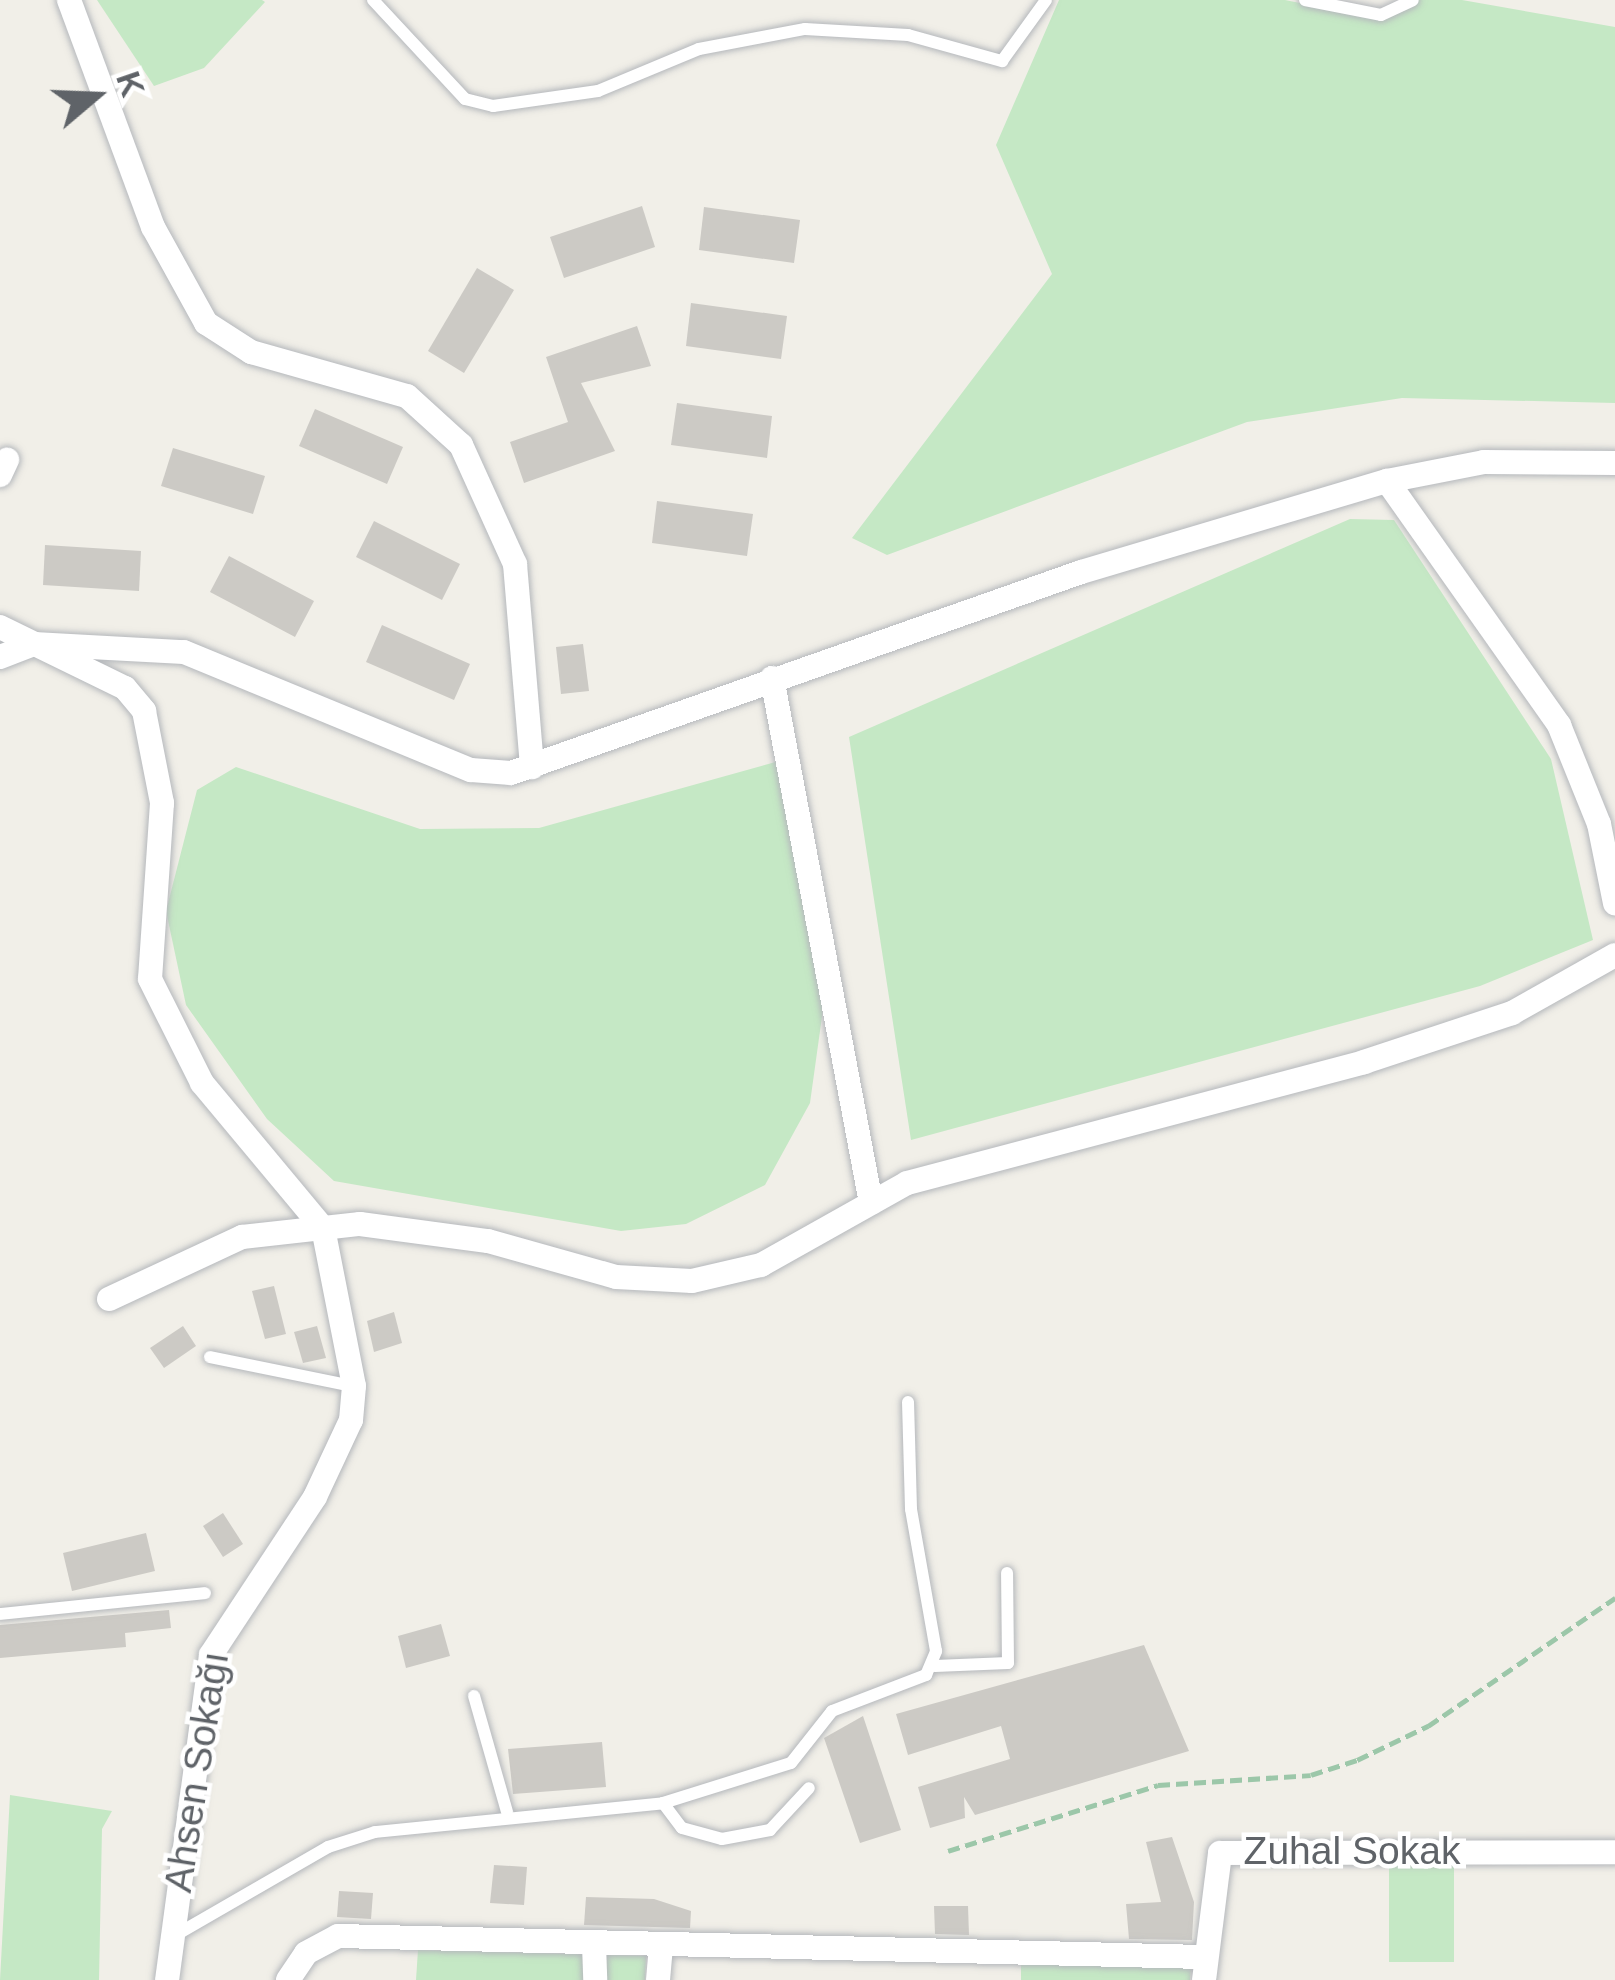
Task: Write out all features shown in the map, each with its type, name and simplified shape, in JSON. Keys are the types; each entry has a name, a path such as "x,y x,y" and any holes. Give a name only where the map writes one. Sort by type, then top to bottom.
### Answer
{"street":[{"path":"69,0 161,246 206,322 251,352 407,396 461,445 517,573 532,767"},
{"path":"0,656 34,644 184,652 471,770 532,767 772,678 1387,481 1484,462 1615,463"},
{"path":"1387,481 1559,725 1599,824 1615,903"},
{"path":"0,627 125,688 145,711 162,803 150,979 202,1083 322,1228 354,1386"},
{"path":"772,678 871,1203"},
{"path":"109,1299 242,1237 322,1228 488,1241 616,1277 692,1281 761,1265 907,1183 1512,1013 1615,955"},
{"name":"Ahsen Sokağı","path":"166,1980 211,1655 315,1497 351,1420 354,1386"},
{"name":"Zuhal Sokak","path":"1204,1969 1220,1853 1615,1852"},
{"path":"288,1980 306,1953 338,1936 1204,1969"},
{"path":"594,1944 595,1980"},
{"path":"658,1980 661,1947"}],"lane":[{"path":"373,0 465,99 493,106 598,91 699,49 805,29 908,35 1002,62 1046,0"},
{"path":"1304,0 1381,15 1412,0"},
{"path":"210,1358 354,1386"},
{"path":"908,1402 935,1666"},
{"path":"172,1936 328,1846 507,1812 663,1803 791,1763 832,1711 935,1666 1007,1663 1007,1573"},
{"path":"0,1614 205,1593"},
{"path":"474,1696 507,1812"},
{"path":"663,1803 682,1828 722,1839 770,1830 809,1788"}],"path":[{"path":"948,1851 1158,1785 1311,1775 1357,1760 1428,1726 1615,1598"}],"green space":[{"path":"97,0 265,2 204,68 154,86"},
{"path":"1059,0 1285,0 1383,20 1413,0 1462,0 1615,27 1615,403 1402,398 1247,422 887,555 852,538 1052,274 996,145"},
{"path":"1350,519 1394,520 1551,759 1593,940 1480,986 911,1140 849,737"},
{"path":"779,761 825,995 810,1103 765,1185 686,1224 621,1231 334,1181 267,1119 186,1005 166,911 197,790 236,767 420,829 539,828"},
{"path":"10,1795 112,1811 102,1829 99,1980 0,1980"},
{"path":"1389,1857 1454,1857 1454,1962 1389,1962"},
{"path":"418,1950 646,1956 645,1980 416,1980"},
{"path":"1021,1965 1191,1965 1190,1980 1021,1980"}],"building":[{"path":"642,206 655,247 564,278 550,237"},
{"path":"704,207 800,220 794,263 699,250"},
{"path":"477,268 514,290 464,373 428,351"},
{"path":"691,303 787,316 781,359 686,346"},
{"path":"637,326 651,366 581,383 615,451 524,483 510,442 568,422 546,357"},
{"path":"677,403 772,416 767,458 671,445"},
{"path":"315,409 403,447 387,484 299,446"},
{"path":"173,448 265,476 253,514 161,486"},
{"path":"657,501 753,514 747,556 652,543"},
{"path":"374,521 460,564 442,600 356,557"},
{"path":"45,545 141,551 139,591 43,585"},
{"path":"229,556 314,601 295,637 210,592"},
{"path":"382,625 470,664 454,700 366,662"},
{"path":"583,644 589,691 561,694 556,647"},
{"path":"274,1286 286,1334 265,1339 252,1291"},
{"path":"394,1312 402,1343 374,1352 367,1321"},
{"path":"183,1326 196,1346 164,1368 150,1348"},
{"path":"317,1326 326,1358 303,1363 294,1332"},
{"path":"223,1513 243,1544 223,1557 203,1526"},
{"path":"146,1533 155,1571 72,1591 63,1553"},
{"path":"169,1610 171,1628 125,1633 126,1647 0,1658 0,1625"},
{"path":"441,1624 450,1656 406,1668 398,1636"},
{"path":"1144,1645 1189,1751 975,1815 964,1797 965,1818 930,1828 918,1787 1010,1759 1001,1726 908,1755 896,1714"},
{"path":"863,1716 901,1830 860,1843 824,1738"},
{"path":"602,1742 606,1787 513,1794 508,1749"},
{"path":"1172,1837 1194,1902 1192,1940 1129,1939 1126,1904 1161,1902 1146,1842"},
{"path":"494,1865 527,1867 524,1905 490,1903"},
{"path":"339,1891 373,1893 371,1919 337,1917"},
{"path":"586,1897 654,1899 691,1911 690,1928 584,1925"},
{"path":"934,1906 968,1906 969,1935 935,1934"}]}
